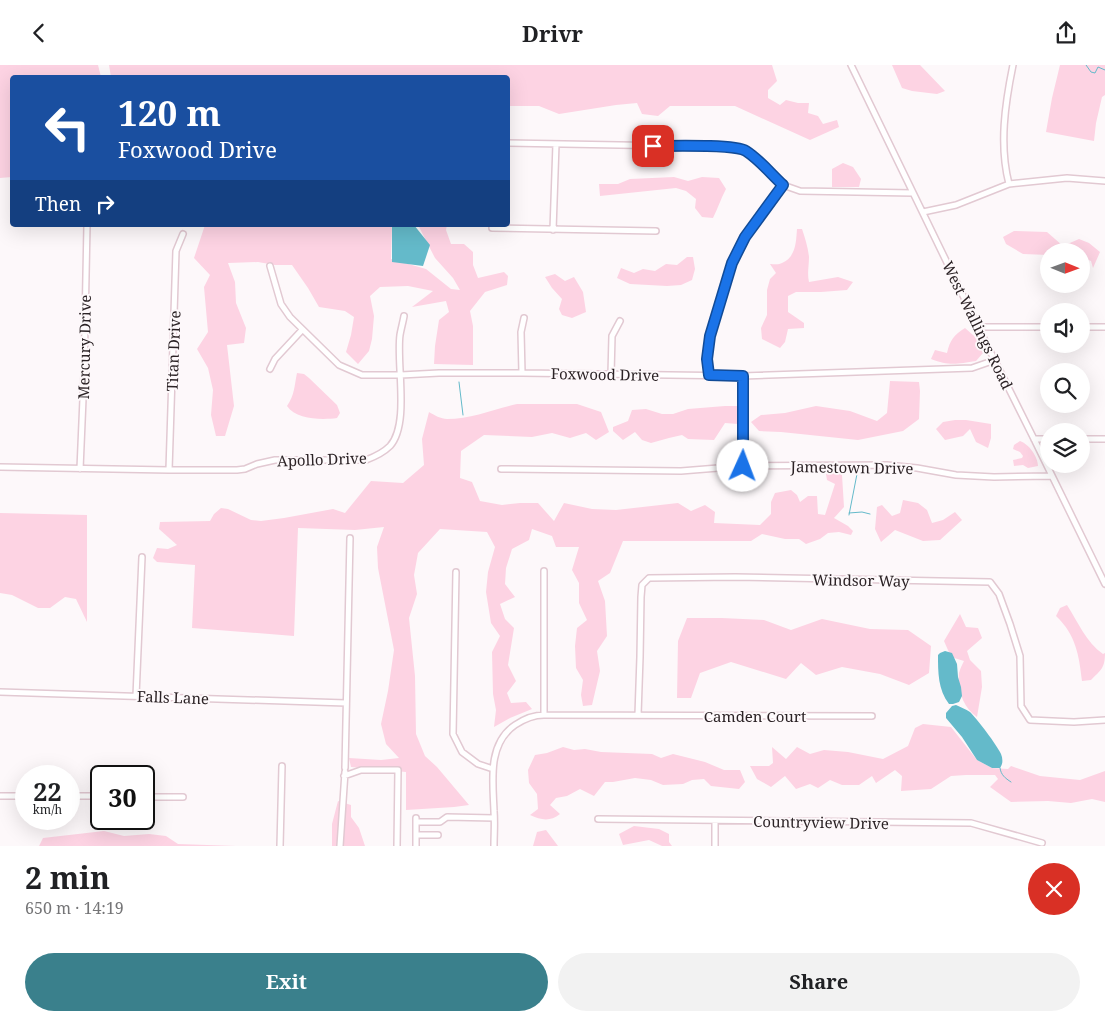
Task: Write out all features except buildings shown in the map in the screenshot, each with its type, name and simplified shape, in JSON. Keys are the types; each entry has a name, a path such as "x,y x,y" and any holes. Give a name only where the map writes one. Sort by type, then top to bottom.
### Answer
{"street":[{"name":"West Wallings Road","path":"851,65 1105,584"},
{"path":"1009,184 1005,170 1003,135 1006,95 1013,65"},
{"path":"510,143 730,147 744,149 783,185 800,191 913,193"},
{"path":"553,230 556,144"},
{"path":"923,212 956,205 1009,184 1067,178 1105,181"},
{"path":"709,375 707,359 710,336 732,263 745,237 783,185"},
{"name":"Mercury Drive","path":"80,469 87,227"},
{"path":"492,228 656,231"},
{"name":"Titan Drive","path":"169,470 176,251 183,234"},
{"name":"Foxwood Drive","path":"270,267 281,305 290,317 339,365 362,375 522,373 743,376 972,368 995,360"},
{"name":"Apollo Drive","path":"0,467 237,470 275,460 366,460 376,456 390,445 400,427 400,335 404,316"},
{"path":"522,373 521,332 524,318"},
{"path":"611,374 612,336 620,321"},
{"path":"978,327 1040,327"},
{"path":"1090,327 1105,327"},
{"path":"270,369 275,359 302,330"},
{"path":"743,376 743,466"},
{"path":"1034,439 1040,439"},
{"path":"1090,439 1105,439"},
{"name":"Jamestown Drive","path":"501,469 681,471 743,466 887,465 963,476 1052,476"},
{"path":"340,846 344,772 350,538"},
{"path":"136,696 142,557"},
{"path":"544,571 544,715"},
{"path":"456,572 453,734 462,752 478,764 493,769"},
{"name":"Windsor Way","path":"638,715 642,585 649,578 735,577 990,582 999,593 1020,656 1021,706 1030,720 1074,722 1105,720"},
{"name":"Falls Lane","path":"0,692 346,703"},
{"name":"Camden Court","path":"494,846 493,769 497,747 509,729 527,718 538,715 872,716"},
{"path":"280,846 282,766"},
{"path":"344,772 398,770 397,846"},
{"path":"0,796 15,796"},
{"path":"155,797 183,797"},
{"path":"416,846 416,820 440,822 447,817 494,818"},
{"name":"Countryview Drive","path":"598,819 971,823 1042,843"},
{"path":"714,846 715,821"},
{"path":"416,835 438,835"}],"shaded area":[{"path":"0,65 98,65 100,75 10,75 10,177 0,178"},
{"path":"109,65 772,65 777,81 768,90 768,98 780,105 786,100 809,103 808,113 818,116 823,124 837,120 839,127 810,140 735,106 670,106 658,116 642,114 637,103 559,114 539,106 510,106 510,75 111,75"},
{"path":"892,65 920,65 945,91 937,94 902,88"},
{"path":"1060,65 1105,65 1105,95 1102,97 1094,141 1046,132"},
{"path":"843,163 853,167 861,179 859,187 832,187 832,169"},
{"path":"674,177 688,181 702,177 719,178 726,189 713,218 702,217 695,208 696,199 686,191 676,188 600,196 599,184 618,184 630,179"},
{"path":"204,227 392,227 391,259 426,269 451,289 460,290 453,278 435,258 419,227 447,227 451,244 464,244 473,252 473,265 478,278 504,272 508,276 507,285 485,292 470,311 473,326 473,365 434,364 439,320 449,312 446,301 412,307 433,291 408,286 380,287 370,296 374,316 372,339 369,351 358,364 346,352 354,317 345,311 319,307 292,265 258,262 228,263 235,282 236,303 246,328 244,343 227,345 234,406 225,436 216,436 211,415 213,390 208,368 197,349 208,332 204,287 210,275 194,258"},
{"path":"797,229 802,229 807,246 809,282 838,277 853,282 847,290 796,292 788,296 788,312 804,323 804,328 788,329 785,342 780,348 762,339 761,328 767,315 767,290 770,279 776,273 770,264 781,264 790,257 794,249"},
{"path":"1014,231 1047,232 1060,243 1040,243 1040,255 1023,254 1006,244 1003,237"},
{"path":"1079,239 1089,243 1070,243"},
{"path":"1090,244 1100,252 1093,268"},
{"path":"687,257 693,257 695,269 692,280 681,285 630,284 617,278 621,268 634,273 643,269 655,271 666,264 677,265"},
{"path":"555,274 565,281 574,277 583,292 586,312 572,318 562,315 559,309 562,299 545,277"},
{"path":"965,328 981,342 983,353 976,361 953,364 931,359 935,350 947,353 953,338"},
{"path":"297,373 304,374 309,378 337,405 340,413 337,418 310,418 291,411 287,406 293,394"},
{"path":"890,381 919,382 919,419 903,431 858,440 759,431 751,422 761,415 785,413 816,406 850,411 877,421 887,413"},
{"path":"517,404 577,404 601,412 609,432 596,440 586,433 570,438 552,433 532,437 484,435 461,451 460,478 472,482 480,501 502,505 538,503 554,521 564,503 592,509 616,510 678,503 691,511 705,505 715,512 714,523 760,525 771,514 771,502 775,493 791,490 797,495 800,502 808,496 817,496 818,514 825,515 835,484 827,480 826,474 836,472 842,475 844,507 834,518 853,531 851,535 839,532 828,533 820,539 806,544 799,539 785,539 762,534 751,541 623,541 610,573 598,581 605,601 607,636 597,651 600,671 592,705 583,706 581,695 583,680 576,668 575,646 577,628 587,620 579,603 579,583 572,570 579,547 556,547 552,536 532,529 529,540 512,549 506,568 505,584 515,597 500,604 505,619 514,628 508,665 516,681 507,693 511,703 526,702 532,709 494,727 496,710 493,694 492,652 500,636 491,623 486,592 488,572 495,547 487,532 440,529 418,553 414,575 417,594 409,618 415,676 416,734 425,756 437,767 469,805 406,810 406,772 351,767 349,758 381,760 399,758 386,744 381,724 394,650 378,568 377,547 384,527 355,530 298,528 294,636 192,628 195,565 157,562 153,558 157,548 168,549 177,545 159,529 160,522 210,521 221,508 228,509 251,520 261,521 333,509 345,513 371,481 403,483 424,465 422,439 429,412 442,418 456,419"},
{"path":"739,406 738,424 725,423 714,440 688,439 682,435 651,443 642,440 635,432 623,440 613,431 613,427 628,421 632,410 646,409 662,414 673,414 688,409"},
{"path":"955,420 991,424 991,438 988,448 976,442 970,429 963,436 945,440 936,429 943,422"},
{"path":"1020,441 1032,451 1038,466 1028,468 1023,465 1014,466 1013,460 1023,456 1020,452 1013,449 1014,445"},
{"path":"903,500 918,503 927,510 932,523 943,520 955,512 962,520 940,540 923,541 895,530 881,542 875,529 877,507 882,505 892,516 900,513"},
{"path":"0,513 87,515 87,622 76,599 65,597 50,608 38,608 12,595 0,593"},
{"path":"1067,605 1092,644 1103,654 1105,653 1102,668 1091,680 1082,681 1072,638 1063,623 1056,616 1060,608"},
{"path":"960,614 966,627 978,628 982,638 967,651 970,660 981,671 982,687 977,717 968,709 960,692 959,673 964,661 951,657 944,641"},
{"path":"687,618 764,620 791,630 822,619 870,629 908,630 931,646 929,673 909,685 880,674 842,667 816,675 801,663 786,679 731,662 700,673 691,698 677,698 678,641"},
{"path":"923,724 951,727 977,760 992,768 1008,769 1011,766 1040,776 1080,780 1105,771 1105,802 1092,799 1071,803 1048,801 1011,802 990,787 998,779 995,775 951,776 931,789 901,791 902,776 895,770 876,783 872,776 859,785 842,785 830,780 818,788 810,784 796,789 785,776 771,787 757,779 750,766 769,766 773,763 772,747 786,759 797,747 810,754 824,750 848,752 883,759 908,746 915,728"},
{"path":"563,747 574,750 585,749 601,752 652,754 661,758 673,754 705,762 724,770 740,770 745,782 739,789 711,786 704,779 692,780 683,784 663,785 651,780 635,778 605,782 594,796 580,789 567,796 556,798 550,805 560,814 553,818 542,819 530,815 538,809 537,794 529,783 528,770 535,755"},
{"path":"338,801 351,805 351,817 359,828 365,846 332,846 332,824"},
{"path":"634,826 659,829 669,834 669,842 672,846 662,846 649,840 623,845 619,834"},
{"path":"546,830 558,846 533,846 537,832"},
{"path":"104,831 124,836 149,834 166,836 178,844 236,846 39,846 43,838"}],"water":[{"path":"392,227 416,227 430,245 423,266 392,262"},
{"path":"945,651 952,653 957,664 961,687 962,696 959,702 953,704 949,704 945,699 939,681 938,655"},
{"path":"956,705 970,712 999,750 1002,756 1000,768 992,768 977,760 962,737 946,718 946,713 952,706"}],"waterway":[{"path":"1086,65 1091,72 1095,73 1098,67 1105,70"},
{"path":"459,382 463,415"},
{"path":"849,515 857,474"},
{"path":"849,513 862,512 870,514"},
{"path":"1000,768 1001,773 1011,782"}],"route":[{"path":"653,146 730,147 744,149 783,185 745,237 732,263 710,336 707,359 709,375 743,376 743,466"}]}
